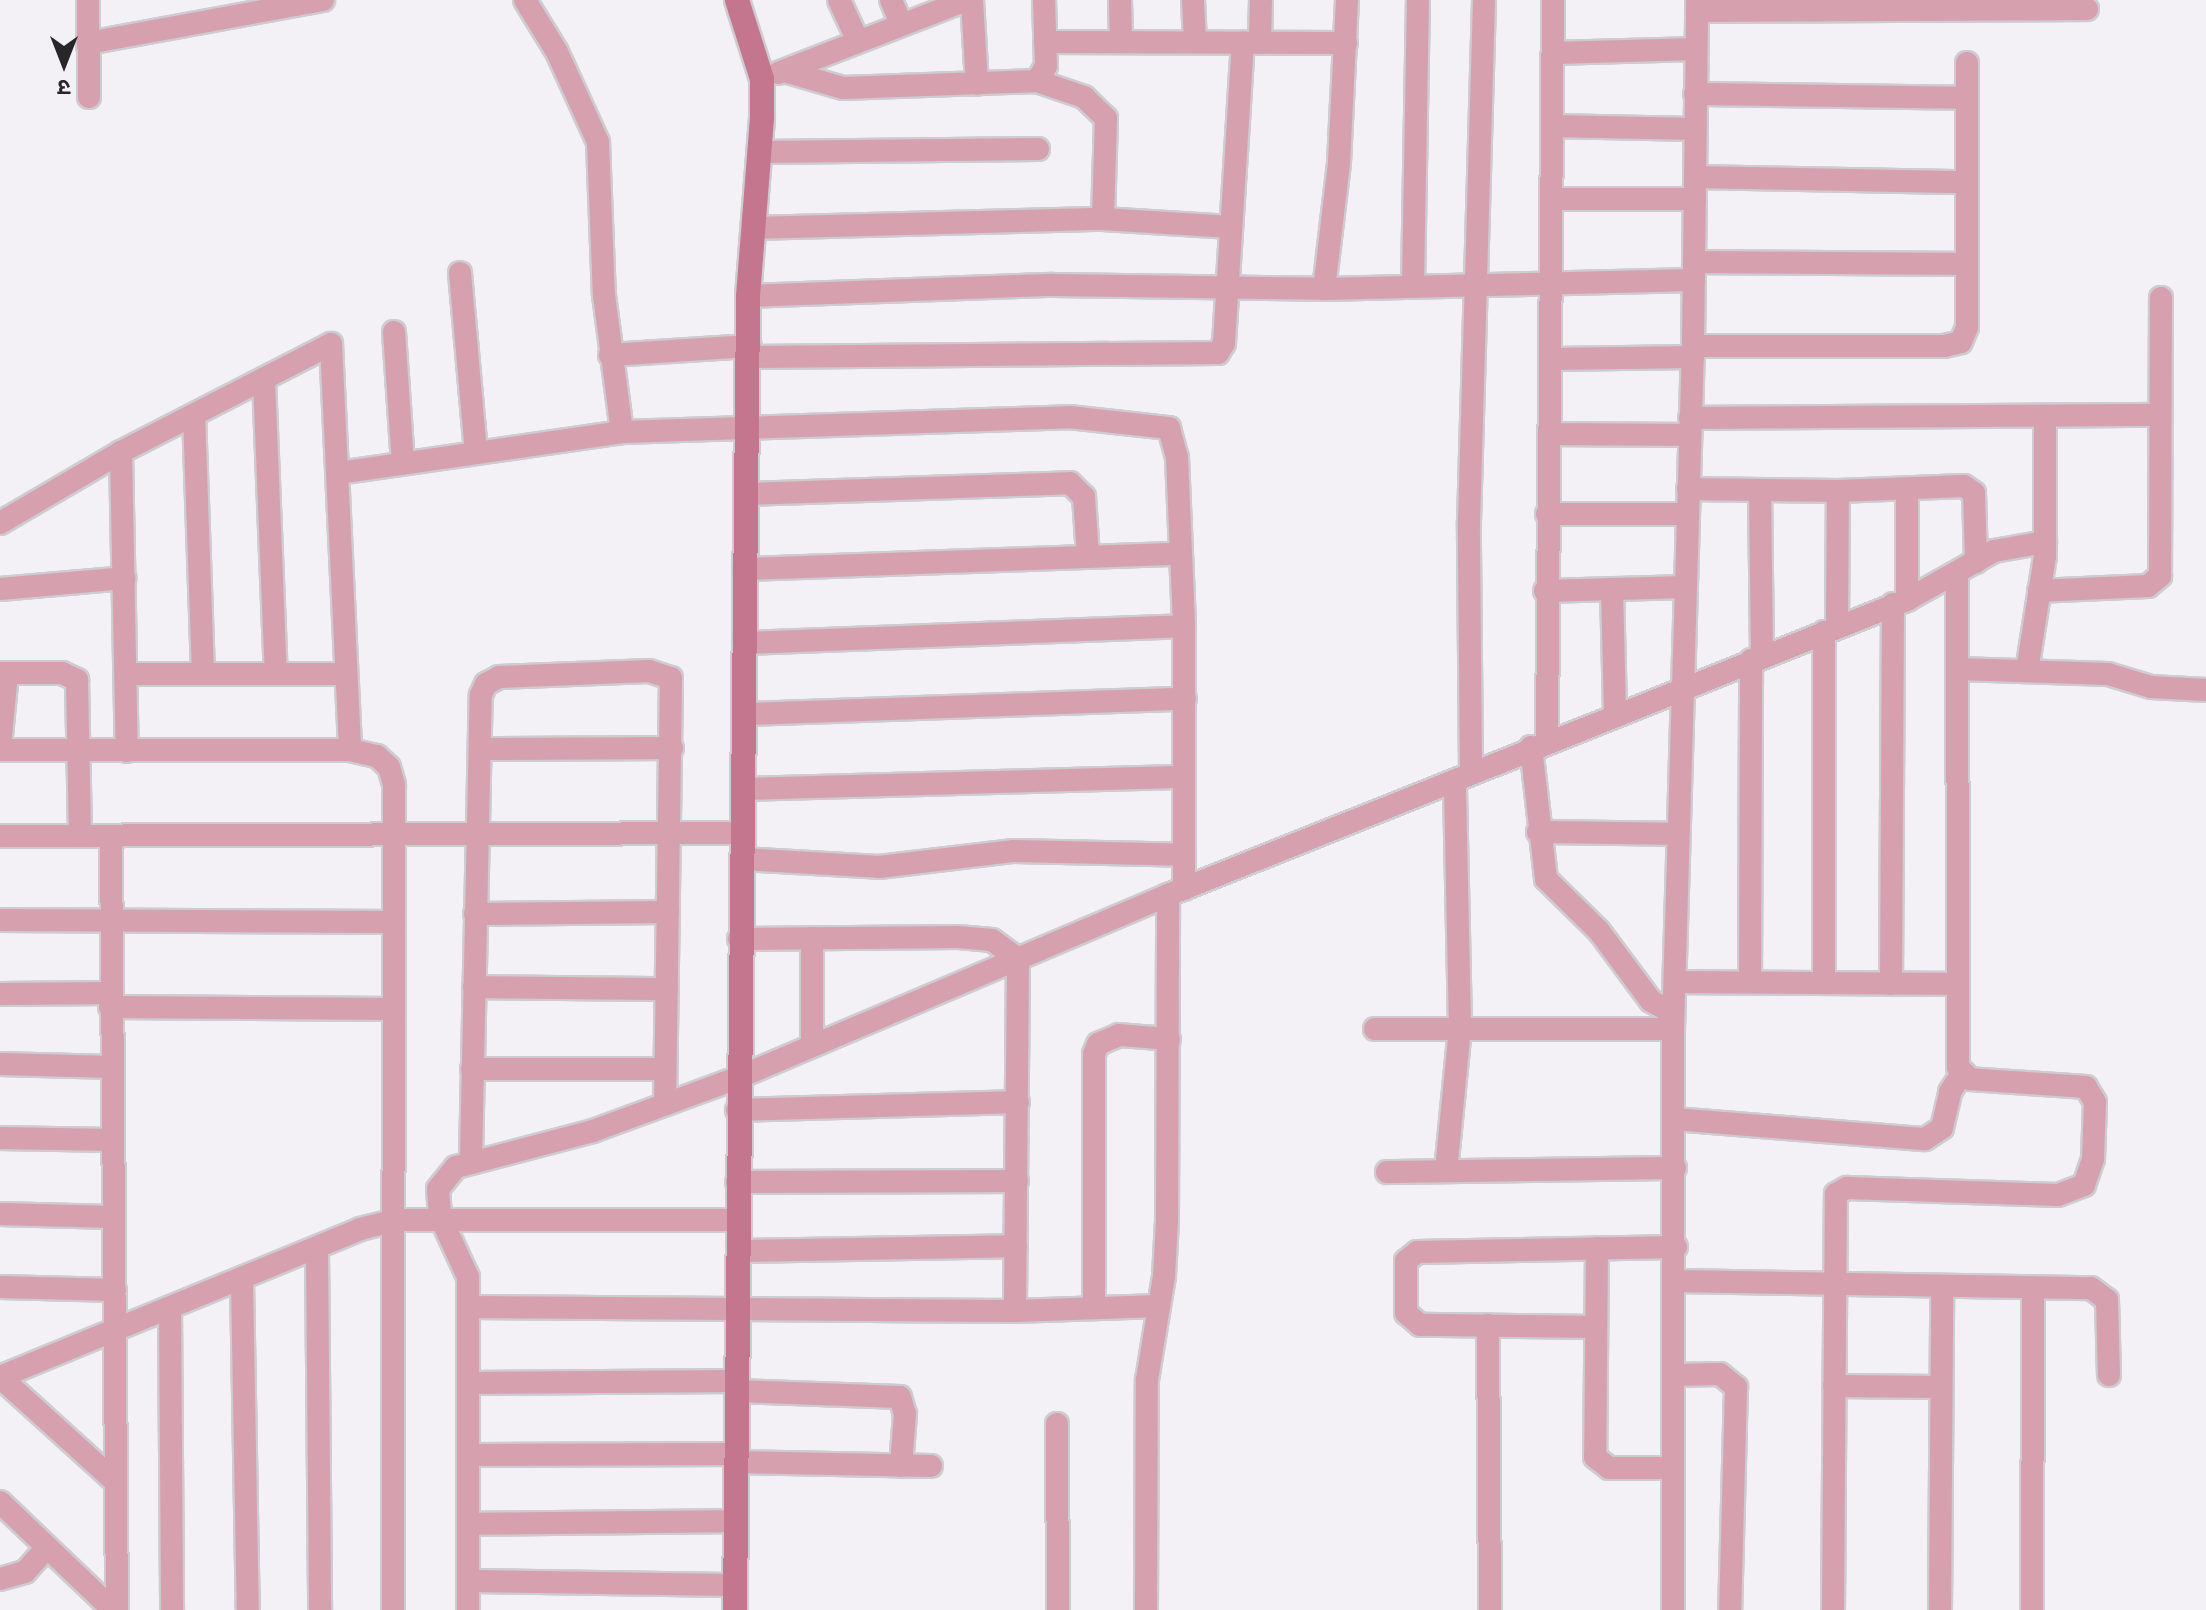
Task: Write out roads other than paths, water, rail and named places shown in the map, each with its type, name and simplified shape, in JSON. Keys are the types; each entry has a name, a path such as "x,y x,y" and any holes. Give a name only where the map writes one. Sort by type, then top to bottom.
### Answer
{"street":[{"path":"88,0 89,97"},
{"path":"88,43 323,0"},
{"path":"525,0 557,52 598,142 610,355 622,432"},
{"path":"735,1610 735,1458 740,1311 737,1078 745,789 748,296 760,152 773,75 737,0"},
{"path":"839,0 858,41"},
{"path":"891,0 901,24"},
{"path":"773,75 969,0 977,84"},
{"path":"1037,81 1046,66 1044,0"},
{"path":"1120,0 1121,41"},
{"path":"1193,0 1195,42"},
{"path":"610,355 750,352 1207,356 1218,353 1224,343 1231,227 1251,43 1261,0"},
{"path":"1324,289 1346,43 1347,0"},
{"path":"1413,284 1418,0"},
{"path":"1446,1171 1460,1027 1463,777 1484,0"},
{"path":"1553,0 1553,359 1538,832 1546,879 1599,931 1651,1001 1673,1021"},
{"path":"1673,1610 1676,1247 1673,1021 1676,834 1693,351 1697,6 2087,9"},
{"path":"1045,42 1346,43"},
{"path":"1553,53 1696,49"},
{"path":"1553,359 1693,351 1954,345 1966,335 1967,63"},
{"path":"773,75 843,88 1037,81 1084,97 1106,118 1103,219"},
{"path":"1695,94 1967,98"},
{"path":"1552,126 1695,129"},
{"path":"760,152 1038,149"},
{"path":"1552,199 1695,188 1966,182"},
{"path":"753,228 1103,219 1231,227"},
{"path":"748,296 1053,285 1324,289 1553,281 1694,271 1965,264"},
{"path":"460,273 476,451"},
{"path":"2039,591 2156,582 2161,298"},
{"path":"394,332 403,463"},
{"path":"0,523 121,452 331,344 350,750"},
{"path":"264,380 276,674"},
{"path":"194,415 203,674"},
{"path":"1551,434 1690,426 2159,415"},
{"path":"338,473 622,432 748,425 1069,417 1153,422 1169,428 1176,441 1184,626 1184,855 1176,892 1169,1039 1167,1221 1159,1306 1147,1380 1146,1610"},
{"path":"2027,671 2045,542 2045,417"},
{"path":"121,452 128,674 127,751"},
{"path":"746,494 1070,483 1084,497 1088,555"},
{"path":"1688,489 1838,491 1971,488 1976,562"},
{"path":"1750,982 1760,490"},
{"path":"1891,984 1900,602 1907,490"},
{"path":"1824,982 1830,629 1838,491"},
{"path":"1547,514 1688,514"},
{"path":"468,1610 466,1263 440,1216 438,1189 445,1176 471,1159 542,1146 737,1078 1176,892 1539,744 1900,602 1957,575 1994,551 2045,542"},
{"path":"744,569 1181,554"},
{"path":"1674,1119 1925,1139 1937,1136 1942,1128 1950,1092 1961,1075 1957,984 1957,575"},
{"path":"0,589 125,578"},
{"path":"1545,591 1686,587"},
{"path":"1612,589 1615,714"},
{"path":"744,643 1184,626"},
{"path":"1959,669 2108,674 2151,687 2206,690"},
{"path":"471,1159 481,695 486,684 499,677 649,671 671,678 665,1103"},
{"path":"80,836 79,751 79,688 72,674 4,673 0,748 79,751 350,750 377,756 389,767 393,836 396,1220 393,1610"},
{"path":"128,674 346,674"},
{"path":"745,714 1185,699"},
{"path":"482,749 672,748"},
{"path":"745,789 1184,777"},
{"path":"1538,832 1676,834"},
{"path":"0,836 743,833"},
{"path":"111,836 115,1610"},
{"path":"742,859 879,867 917,866 1014,851 1184,855"},
{"path":"475,914 668,912"},
{"path":"0,920 394,922"},
{"path":"812,938 812,1046"},
{"path":"739,939 992,940 1018,959"},
{"path":"1015,1311 1018,959"},
{"path":"1675,982 1957,984"},
{"path":"474,987 667,989"},
{"path":"0,994 394,1009"},
{"path":"1375,1029 1673,1021"},
{"path":"1094,1308 1094,1054 1098,1044 1119,1035 1169,1039"},
{"path":"0,1064 112,1067"},
{"path":"472,1069 665,1069"},
{"path":"1833,1610 1832,1208 1836,1194 1847,1188 2058,1195 2084,1185 2093,1159 2093,1092 2074,1083 1961,1075"},
{"path":"737,1110 1018,1102"},
{"path":"0,1138 112,1140"},
{"path":"1387,1172 1675,1168"},
{"path":"737,1182 1017,1181"},
{"path":"0,1214 112,1217"},
{"path":"116,1482 0,1377 317,1251 360,1229 396,1220 440,1216 737,1220"},
{"path":"738,1251 1016,1246"},
{"path":"1596,1327 1410,1321 1404,1270 1410,1255 1676,1247"},
{"path":"1597,1248 1594,1446 1599,1465 1673,1468"},
{"path":"317,1251 320,1610"},
{"path":"242,1281 248,1610"},
{"path":"1676,1281 2101,1292 2108,1309 2109,1375"},
{"path":"1940,1610 1942,1286"},
{"path":"0,1287 115,1290"},
{"path":"2032,1610 2033,1288"},
{"path":"468,1307 1015,1311 1159,1306"},
{"path":"170,1310 172,1610"},
{"path":"1488,1325 1490,1610"},
{"path":"1674,1375 1720,1374 1736,1387 1730,1610"},
{"path":"468,1383 737,1386 900,1397 905,1414 901,1466"},
{"path":"1834,1386 1941,1387"},
{"path":"1057,1424 1058,1610"},
{"path":"468,1455 735,1458 931,1466"},
{"path":"0,1502 46,1549 115,1610"},
{"path":"468,1524 734,1521"},
{"path":"0,1579 25,1572 46,1549"},
{"path":"468,1581 734,1585"}]}
